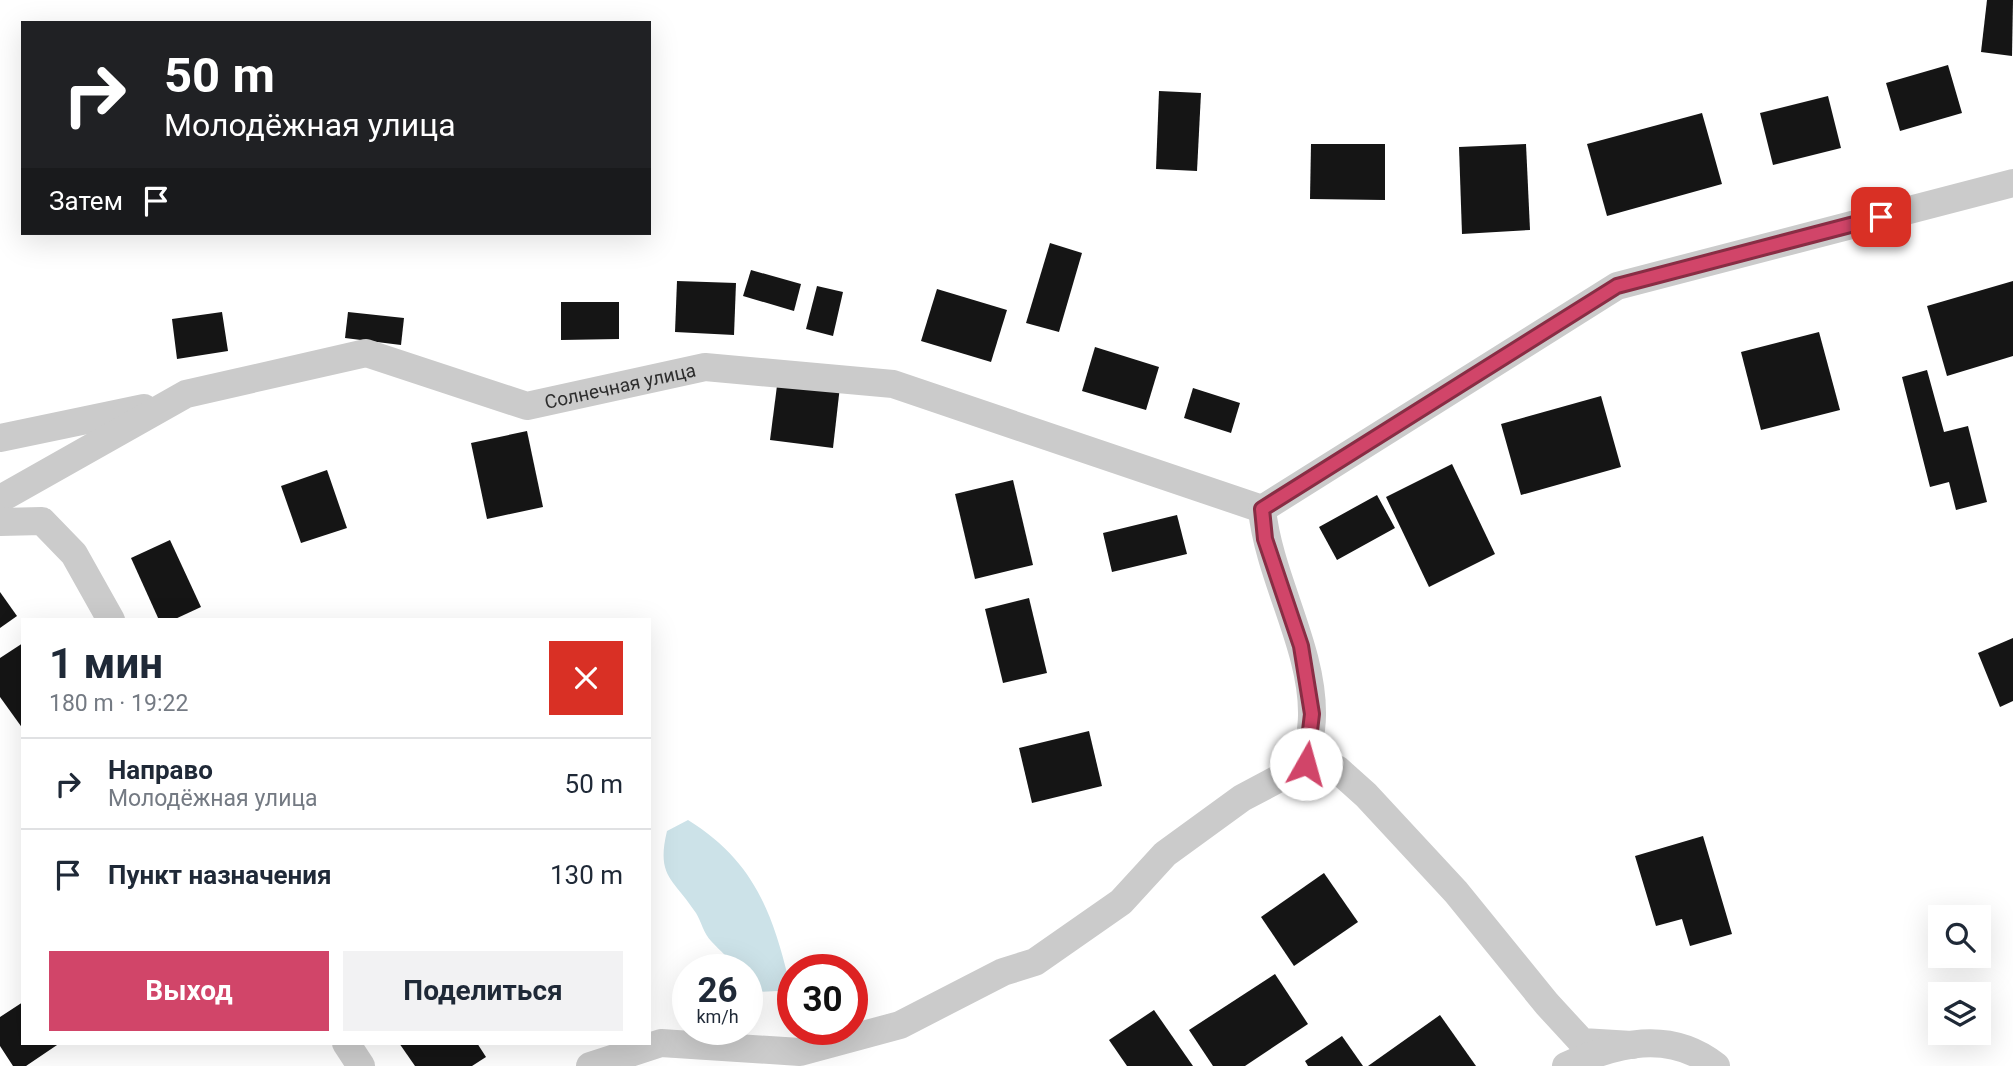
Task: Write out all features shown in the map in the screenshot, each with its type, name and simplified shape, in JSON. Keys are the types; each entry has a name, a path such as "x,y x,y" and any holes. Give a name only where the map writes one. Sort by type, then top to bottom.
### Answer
{"street":[{"path":"1306,764 1312,714 1301,646 1265,539 1262,509 1617,286 2013,183"},
{"name":"Солнечная улица","path":"0,499 186,394 366,352 527,406 705,367 893,384 1262,509"},
{"path":"0,438 170,402"},
{"path":"0,522 42,521 74,554 110,618"},
{"path":"590,1066 662,1043 800,1052 900,1025 1003,972 1035,962 1121,902 1165,854 1231,806 1306,764 1337,769 1367,795 1456,892 1547,1004 1583,1042 1632,1045"},
{"path":"1566,1066 1598,1051 1655,1041 1698,1052 1716,1066"},
{"path":"347,1045 361,1066"}],"water":[{"path":"688,820 728,851 743,869 765,907 782,954 777,954 777,991 763,992 763,954 724,954 709,938 696,913 665,868 664,846 667,831"}],"building":[{"path":"1987,0 2013,0 2012,56 1981,52"},
{"path":"1948,65 1962,113 1900,131 1886,83"},
{"path":"1159,91 1201,93 1197,171 1156,169"},
{"path":"1828,96 1841,148 1773,165 1760,113"},
{"path":"1702,113 1722,184 1607,216 1587,144"},
{"path":"1311,144 1385,144 1385,200 1310,199"},
{"path":"1526,144 1530,230 1462,234 1459,147"},
{"path":"1050,243 1082,253 1059,332 1026,323"},
{"path":"751,270 801,284 794,311 743,296"},
{"path":"677,281 736,283 734,335 675,332"},
{"path":"2013,281 2013,356 1947,376 1927,306"},
{"path":"817,286 843,292 833,336 806,329"},
{"path":"937,289 1007,310 991,362 921,341"},
{"path":"561,302 619,302 619,339 561,340"},
{"path":"222,312 228,351 177,359 172,319"},
{"path":"348,312 404,318 401,345 345,338"},
{"path":"1819,332 1840,410 1761,430 1741,352"},
{"path":"1095,347 1159,367 1146,410 1082,391"},
{"path":"1927,370 1944,432 1968,426 1987,502 1956,510 1949,482 1930,487 1902,377"},
{"path":"778,378 840,386 833,448 770,440"},
{"path":"1193,388 1240,403 1231,433 1184,418"},
{"path":"1601,396 1621,467 1521,495 1501,424"},
{"path":"527,431 543,507 487,519 471,443"},
{"path":"1452,464 1495,554 1429,587 1386,497"},
{"path":"327,470 347,528 301,543 281,486"},
{"path":"1013,480 1033,565 975,579 955,494"},
{"path":"1377,495 1395,528 1337,560 1319,527"},
{"path":"1177,515 1187,554 1112,572 1103,533"},
{"path":"170,540 201,607 177,618 158,618 131,558"},
{"path":"0,592 17,616 0,628"},
{"path":"1029,598 1047,673 1003,683 985,609"},
{"path":"2013,638 2013,701 2000,707 1978,653"},
{"path":"21,644 21,726 0,697 0,658"},
{"path":"1089,731 1102,786 1032,803 1019,748"},
{"path":"1703,836 1732,934 1690,946 1682,919 1656,926 1635,856"},
{"path":"1324,873 1358,922 1294,966 1261,917"},
{"path":"1275,974 1308,1024 1245,1066 1213,1066 1189,1030"},
{"path":"21,1003 21,1045 57,1045 26,1066 13,1066 0,1046 0,1017"},
{"path":"1154,1010 1193,1066 1127,1066 1109,1040"},
{"path":"1440,1015 1476,1066 1368,1066"},
{"path":"1342,1036 1363,1066 1308,1066 1305,1061"},
{"path":"400,1045 478,1045 486,1057 472,1066 415,1066"}],"route":[{"path":"1306,764 1312,714 1301,646 1265,539 1262,509 1617,286 1881,217"}]}
